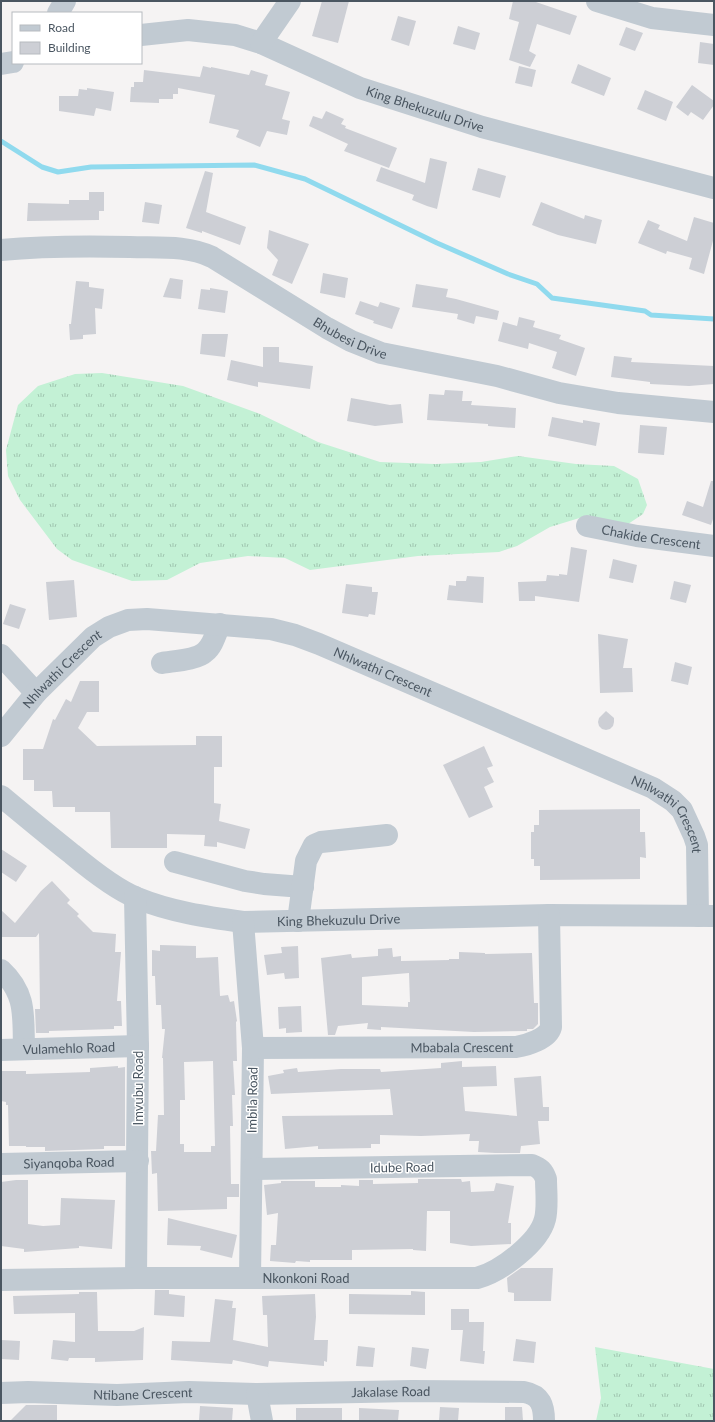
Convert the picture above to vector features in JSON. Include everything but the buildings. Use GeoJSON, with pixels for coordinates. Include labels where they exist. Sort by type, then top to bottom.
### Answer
{"type":"FeatureCollection","features":[{"type":"Feature","properties":{"kind":"street"},"geometry":{"type":"LineString","coordinates":[[58,12],[64,1]]}},
{"type":"Feature","properties":{"kind":"street"},"geometry":{"type":"LineString","coordinates":[[261,43],[290,1]]}},
{"type":"Feature","properties":{"kind":"street"},"geometry":{"type":"LineString","coordinates":[[597,1],[652,18],[714,26]]}},
{"type":"Feature","properties":{"kind":"street","name":"King Bhekuzulu Drive"},"geometry":{"type":"LineString","coordinates":[[142,35],[188,30],[235,35],[261,43],[360,88],[482,127],[714,188]]}},
{"type":"Feature","properties":{"kind":"street"},"geometry":{"type":"LineString","coordinates":[[1,64],[12,62]]}},
{"type":"Feature","properties":{"kind":"street","name":"Bhubesi Drive"},"geometry":{"type":"LineString","coordinates":[[3,248],[100,247],[174,248],[193,250],[212,257],[339,335],[380,353],[497,376],[559,394],[618,403],[714,412]]}},
{"type":"Feature","properties":{"kind":"street","name":"Chakide Crescent"},"geometry":{"type":"LineString","coordinates":[[588,526],[636,536],[714,546]]}},
{"type":"Feature","properties":{"kind":"street","name":"Nhlwathi Crescent"},"geometry":{"type":"LineString","coordinates":[[1,736],[36,693],[92,637],[109,626],[128,620],[147,619],[271,629],[295,635],[653,788],[673,801],[682,810],[705,844],[706,916]]}},
{"type":"Feature","properties":{"kind":"street"},"geometry":{"type":"LineString","coordinates":[[162,663],[198,656],[205,653],[220,624]]}},
{"type":"Feature","properties":{"kind":"street"},"geometry":{"type":"LineString","coordinates":[[1,655],[36,693]]}},
{"type":"Feature","properties":{"kind":"street","name":"King Bhekuzulu Drive"},"geometry":{"type":"LineString","coordinates":[[1,796],[90,868],[135,898],[165,908],[199,916],[243,922],[549,915],[706,916]]}},
{"type":"Feature","properties":{"kind":"street"},"geometry":{"type":"LineString","coordinates":[[298,921],[306,861],[314,845],[321,842],[387,835]]}},
{"type":"Feature","properties":{"kind":"street"},"geometry":{"type":"LineString","coordinates":[[175,862],[245,881],[303,887]]}},
{"type":"Feature","properties":{"kind":"street","name":"Imvubu Road"},"geometry":{"type":"LineString","coordinates":[[135,898],[138,1046],[136,1278]]}},
{"type":"Feature","properties":{"kind":"street","name":"Mbabala Crescent"},"geometry":{"type":"LineString","coordinates":[[253,1048],[516,1047],[543,1038],[550,1032],[551,1027],[549,915]]}},
{"type":"Feature","properties":{"kind":"street","name":"Imbila Road"},"geometry":{"type":"LineString","coordinates":[[243,922],[253,1048],[250,1278]]}},
{"type":"Feature","properties":{"kind":"street"},"geometry":{"type":"LineString","coordinates":[[1,970],[15,985],[20,995],[22,1005],[24,1049]]}},
{"type":"Feature","properties":{"kind":"street","name":"Vulamehlo Road"},"geometry":{"type":"LineString","coordinates":[[1,1050],[138,1046]]}},
{"type":"Feature","properties":{"kind":"street","name":"Siyanqoba Road"},"geometry":{"type":"LineString","coordinates":[[1,1164],[138,1161]]}},
{"type":"Feature","properties":{"kind":"street","name":"Idube Road"},"geometry":{"type":"LineString","coordinates":[[252,1169],[532,1165],[541,1169],[546,1179]]}},
{"type":"Feature","properties":{"kind":"street","name":"Nkonkoni Road"},"geometry":{"type":"LineString","coordinates":[[1,1280],[480,1277],[493,1271],[513,1258],[530,1243],[543,1225],[546,1216],[546,1179]]}},
{"type":"Feature","properties":{"kind":"street","name":"Jakalase Road"},"geometry":{"type":"LineString","coordinates":[[257,1394],[412,1391],[524,1392],[536,1397],[542,1404],[544,1408],[544,1421]]}},
{"type":"Feature","properties":{"kind":"street","name":"Ntibane Crescent"},"geometry":{"type":"LineString","coordinates":[[1,1393],[116,1395],[189,1392],[257,1394]]}},
{"type":"Feature","properties":{"kind":"street"},"geometry":{"type":"LineString","coordinates":[[257,1394],[262,1421]]}},
{"type":"Feature","properties":{"kind":"green space"},"geometry":{"type":"Polygon","coordinates":[[[102,373],[183,386],[260,414],[318,442],[380,462],[435,464],[481,462],[518,456],[576,464],[614,466],[638,479],[647,505],[643,514],[628,524],[586,516],[550,527],[517,546],[499,552],[418,556],[310,570],[285,558],[248,556],[200,563],[167,580],[132,581],[72,560],[57,549],[20,500],[8,476],[6,450],[18,405],[38,386],[75,374],[102,373]]]}},
{"type":"Feature","properties":{"kind":"green space"},"geometry":{"type":"Polygon","coordinates":[[[595,1347],[714,1369],[714,1421],[596,1421],[601,1398],[595,1347]]]}},
{"type":"Feature","properties":{"kind":"waterway"},"geometry":{"type":"LineString","coordinates":[[1,141],[42,167],[58,172],[91,167],[254,165],[305,179],[437,243],[508,274],[537,284],[552,298],[645,311],[651,315],[714,319]]}}]}
